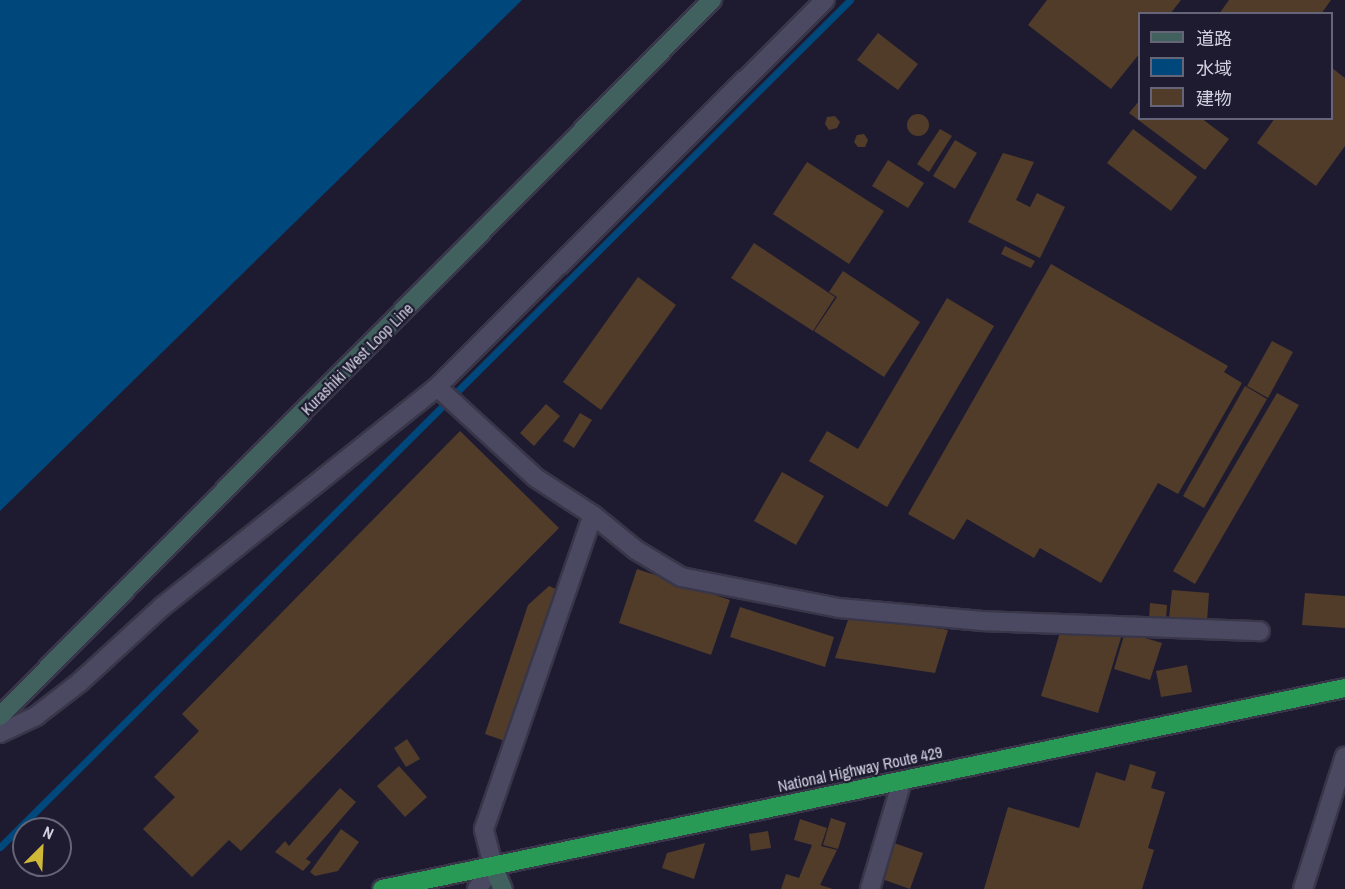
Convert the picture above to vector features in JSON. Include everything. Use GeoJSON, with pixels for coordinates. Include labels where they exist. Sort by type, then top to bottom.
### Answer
{"type":"FeatureCollection","features":[{"type":"Feature","properties":{"kind":"highway","name":"National Highway Route 429"},"geometry":{"type":"LineString","coordinates":[[382,889],[1345,688]]}},
{"type":"Feature","properties":{"kind":"main road","name":"Kurashiki West Loop Line"},"geometry":{"type":"LineString","coordinates":[[0,716],[712,0]]}},
{"type":"Feature","properties":{"kind":"main road"},"geometry":{"type":"LineString","coordinates":[[493,866],[503,889]]}},
{"type":"Feature","properties":{"kind":"street"},"geometry":{"type":"LineString","coordinates":[[0,733],[36,716],[80,682],[163,606],[445,395],[825,0]]}},
{"type":"Feature","properties":{"kind":"street"},"geometry":{"type":"LineString","coordinates":[[445,395],[536,478],[592,515],[636,550],[681,577],[839,608],[982,621],[1260,632]]}},
{"type":"Feature","properties":{"kind":"street"},"geometry":{"type":"LineString","coordinates":[[477,889],[493,866],[484,829],[592,515]]}},
{"type":"Feature","properties":{"kind":"street"},"geometry":{"type":"LineString","coordinates":[[1303,889],[1345,756]]}},
{"type":"Feature","properties":{"kind":"street"},"geometry":{"type":"LineString","coordinates":[[870,889],[902,781]]}},
{"type":"Feature","properties":{"kind":"water"},"geometry":{"type":"Polygon","coordinates":[[[0,0],[522,0],[0,511],[0,0]]]}},
{"type":"Feature","properties":{"kind":"building"},"geometry":{"type":"Polygon","coordinates":[[[1047,0],[1181,0],[1172,12],[1138,12],[1138,55],[1111,89],[1028,25],[1047,0]]]}},
{"type":"Feature","properties":{"kind":"building"},"geometry":{"type":"Polygon","coordinates":[[[1229,0],[1331,0],[1322,12],[1220,12],[1229,0]]]}},
{"type":"Feature","properties":{"kind":"building"},"geometry":{"type":"Polygon","coordinates":[[[878,33],[918,64],[898,90],[857,60],[878,33]]]}},
{"type":"Feature","properties":{"kind":"building"},"geometry":{"type":"Polygon","coordinates":[[[1333,69],[1345,78],[1345,146],[1316,186],[1257,143],[1274,120],[1333,120],[1333,69]]]}},
{"type":"Feature","properties":{"kind":"building"},"geometry":{"type":"Polygon","coordinates":[[[1138,102],[1138,120],[1129,113],[1138,102]]]}},
{"type":"Feature","properties":{"kind":"building"},"geometry":{"type":"Polygon","coordinates":[[[918,114],[926,117],[929,125],[926,133],[918,136],[910,133],[907,125],[910,117],[918,114]]]}},
{"type":"Feature","properties":{"kind":"building"},"geometry":{"type":"Polygon","coordinates":[[[835,116],[840,122],[837,128],[829,130],[825,124],[827,117],[835,116]]]}},
{"type":"Feature","properties":{"kind":"building"},"geometry":{"type":"Polygon","coordinates":[[[1138,120],[1204,120],[1229,139],[1205,170],[1138,120]]]}},
{"type":"Feature","properties":{"kind":"building"},"geometry":{"type":"Polygon","coordinates":[[[940,129],[952,136],[929,172],[917,164],[940,129]]]}},
{"type":"Feature","properties":{"kind":"building"},"geometry":{"type":"Polygon","coordinates":[[[1133,129],[1197,177],[1171,211],[1107,163],[1133,129]]]}},
{"type":"Feature","properties":{"kind":"building"},"geometry":{"type":"Polygon","coordinates":[[[864,134],[868,140],[865,147],[858,147],[854,142],[857,135],[864,134]]]}},
{"type":"Feature","properties":{"kind":"building"},"geometry":{"type":"Polygon","coordinates":[[[955,140],[977,153],[955,189],[933,176],[955,140]]]}},
{"type":"Feature","properties":{"kind":"building"},"geometry":{"type":"Polygon","coordinates":[[[1003,153],[1034,162],[1016,200],[1030,207],[1037,193],[1065,207],[1040,258],[968,222],[1003,153]]]}},
{"type":"Feature","properties":{"kind":"building"},"geometry":{"type":"Polygon","coordinates":[[[888,160],[924,183],[908,208],[872,186],[888,160]]]}},
{"type":"Feature","properties":{"kind":"building"},"geometry":{"type":"Polygon","coordinates":[[[807,162],[884,211],[849,264],[773,214],[807,162]]]}},
{"type":"Feature","properties":{"kind":"building"},"geometry":{"type":"Polygon","coordinates":[[[754,243],[835,297],[813,331],[731,278],[754,243]]]}},
{"type":"Feature","properties":{"kind":"building"},"geometry":{"type":"Polygon","coordinates":[[[1005,246],[1035,261],[1031,268],[1001,254],[1005,246]]]}},
{"type":"Feature","properties":{"kind":"building"},"geometry":{"type":"Polygon","coordinates":[[[1051,264],[1228,366],[1224,372],[1242,383],[1178,494],[1158,483],[1101,583],[1040,548],[1034,558],[967,519],[954,540],[908,514],[1051,264]]]}},
{"type":"Feature","properties":{"kind":"building"},"geometry":{"type":"Polygon","coordinates":[[[843,271],[920,322],[884,377],[814,331],[837,297],[829,292],[843,271]]]}},
{"type":"Feature","properties":{"kind":"building"},"geometry":{"type":"Polygon","coordinates":[[[638,277],[676,305],[601,410],[563,382],[638,277]]]}},
{"type":"Feature","properties":{"kind":"building"},"geometry":{"type":"Polygon","coordinates":[[[947,298],[994,326],[887,507],[809,461],[827,431],[858,449],[947,298]]]}},
{"type":"Feature","properties":{"kind":"building"},"geometry":{"type":"Polygon","coordinates":[[[1272,341],[1293,352],[1268,398],[1247,386],[1272,341]]]}},
{"type":"Feature","properties":{"kind":"building"},"geometry":{"type":"Polygon","coordinates":[[[1245,386],[1267,399],[1204,508],[1183,496],[1245,386]]]}},
{"type":"Feature","properties":{"kind":"building"},"geometry":{"type":"Polygon","coordinates":[[[1277,393],[1299,405],[1195,584],[1173,571],[1277,393]]]}},
{"type":"Feature","properties":{"kind":"building"},"geometry":{"type":"Polygon","coordinates":[[[546,404],[560,416],[534,446],[520,433],[546,404]]]}},
{"type":"Feature","properties":{"kind":"building"},"geometry":{"type":"Polygon","coordinates":[[[580,413],[592,420],[574,448],[563,441],[580,413]]]}},
{"type":"Feature","properties":{"kind":"building"},"geometry":{"type":"Polygon","coordinates":[[[460,431],[559,528],[241,851],[229,840],[192,877],[143,829],[175,797],[154,777],[199,731],[182,714],[460,431]]]}},
{"type":"Feature","properties":{"kind":"building"},"geometry":{"type":"Polygon","coordinates":[[[782,472],[824,496],[796,545],[754,521],[782,472]]]}},
{"type":"Feature","properties":{"kind":"building"},"geometry":{"type":"Polygon","coordinates":[[[637,569],[730,600],[711,655],[619,623],[637,569]]]}},
{"type":"Feature","properties":{"kind":"building"},"geometry":{"type":"Polygon","coordinates":[[[549,586],[556,589],[505,741],[485,734],[528,605],[549,586]]]}},
{"type":"Feature","properties":{"kind":"building"},"geometry":{"type":"Polygon","coordinates":[[[1172,590],[1209,593],[1207,621],[1169,618],[1172,590]]]}},
{"type":"Feature","properties":{"kind":"building"},"geometry":{"type":"Polygon","coordinates":[[[1305,593],[1345,596],[1345,628],[1302,625],[1305,593]]]}},
{"type":"Feature","properties":{"kind":"building"},"geometry":{"type":"Polygon","coordinates":[[[1150,603],[1167,605],[1166,620],[1149,619],[1150,603]]]}},
{"type":"Feature","properties":{"kind":"building"},"geometry":{"type":"Polygon","coordinates":[[[740,607],[834,637],[825,667],[730,637],[740,607]]]}},
{"type":"Feature","properties":{"kind":"building"},"geometry":{"type":"Polygon","coordinates":[[[850,614],[948,630],[935,673],[835,658],[850,614]]]}},
{"type":"Feature","properties":{"kind":"building"},"geometry":{"type":"Polygon","coordinates":[[[1061,629],[1123,631],[1098,713],[1041,696],[1061,629]]]}},
{"type":"Feature","properties":{"kind":"building"},"geometry":{"type":"Polygon","coordinates":[[[1125,632],[1162,643],[1150,680],[1114,669],[1125,632]]]}},
{"type":"Feature","properties":{"kind":"building"},"geometry":{"type":"Polygon","coordinates":[[[1187,665],[1192,692],[1161,697],[1156,671],[1187,665]]]}},
{"type":"Feature","properties":{"kind":"building"},"geometry":{"type":"Polygon","coordinates":[[[407,739],[420,759],[406,767],[394,748],[407,739]]]}},
{"type":"Feature","properties":{"kind":"building"},"geometry":{"type":"Polygon","coordinates":[[[1130,764],[1156,772],[1151,788],[1165,792],[1148,848],[1154,850],[1142,889],[984,889],[1008,807],[1079,828],[1096,772],[1125,781],[1130,764]]]}},
{"type":"Feature","properties":{"kind":"building"},"geometry":{"type":"Polygon","coordinates":[[[399,766],[427,797],[405,817],[377,786],[399,766]]]}},
{"type":"Feature","properties":{"kind":"building"},"geometry":{"type":"Polygon","coordinates":[[[340,788],[356,802],[306,859],[311,862],[303,871],[275,852],[285,841],[289,846],[340,788]]]}},
{"type":"Feature","properties":{"kind":"building"},"geometry":{"type":"Polygon","coordinates":[[[831,818],[846,823],[838,849],[823,845],[831,818]]]}},
{"type":"Feature","properties":{"kind":"building"},"geometry":{"type":"Polygon","coordinates":[[[800,819],[827,828],[821,846],[837,850],[820,885],[833,889],[781,889],[786,874],[799,878],[812,845],[794,840],[800,819]]]}},
{"type":"Feature","properties":{"kind":"building"},"geometry":{"type":"Polygon","coordinates":[[[341,829],[359,842],[338,871],[315,876],[310,872],[341,829]]]}},
{"type":"Feature","properties":{"kind":"building"},"geometry":{"type":"Polygon","coordinates":[[[768,831],[771,848],[751,851],[749,834],[768,831]]]}},
{"type":"Feature","properties":{"kind":"building"},"geometry":{"type":"Polygon","coordinates":[[[891,842],[923,853],[910,889],[879,878],[891,842]]]}},
{"type":"Feature","properties":{"kind":"building"},"geometry":{"type":"Polygon","coordinates":[[[705,843],[694,879],[662,868],[667,853],[705,843]]]}},
{"type":"Feature","properties":{"kind":"waterway"},"geometry":{"type":"LineString","coordinates":[[0,847],[850,0]]}}]}
